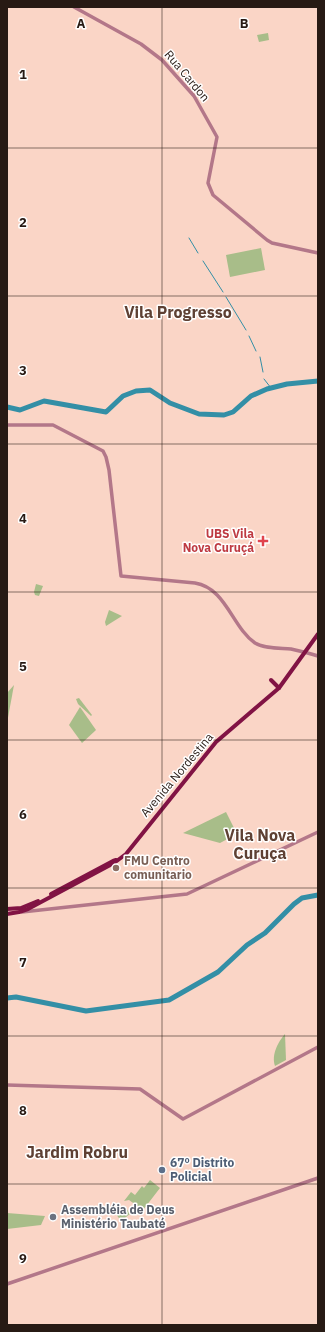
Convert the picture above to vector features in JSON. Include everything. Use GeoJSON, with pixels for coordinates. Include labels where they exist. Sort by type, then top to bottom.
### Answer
{"type":"FeatureCollection","features":[{"type":"Feature","properties":{"kind":"main road","name":"Avenida Nordestina"},"geometry":{"type":"LineString","coordinates":[[7,914],[19,912],[35,904],[109,866],[126,854],[216,742],[279,688],[318,634]]}},
{"type":"Feature","properties":{"kind":"main road"},"geometry":{"type":"LineString","coordinates":[[271,680],[279,688]]}},
{"type":"Feature","properties":{"kind":"main road","name":"Avenida Nordestina"},"geometry":{"type":"LineString","coordinates":[[7,910],[35,904]]}},
{"type":"Feature","properties":{"kind":"street","name":"Rua Cardon"},"geometry":{"type":"LineString","coordinates":[[74,7],[154,52],[194,96],[218,138],[208,183],[214,197],[272,243],[318,253]]}},
{"type":"Feature","properties":{"kind":"street"},"geometry":{"type":"LineString","coordinates":[[7,425],[53,425],[98,448],[105,454],[109,470],[122,576],[204,586],[218,596],[239,625],[256,643],[267,647],[305,652],[318,656]]}},
{"type":"Feature","properties":{"kind":"street"},"geometry":{"type":"LineString","coordinates":[[19,912],[187,894],[318,832]]}},
{"type":"Feature","properties":{"kind":"street"},"geometry":{"type":"LineString","coordinates":[[35,904],[40,910]]}},
{"type":"Feature","properties":{"kind":"street"},"geometry":{"type":"LineString","coordinates":[[7,1085],[142,1089],[183,1119],[318,1047]]}},
{"type":"Feature","properties":{"kind":"street"},"geometry":{"type":"LineString","coordinates":[[7,1284],[318,1178]]}},
{"type":"Feature","properties":{"kind":"green space"},"geometry":{"type":"Polygon","coordinates":[[[268,33],[269,40],[259,42],[257,35],[268,33]]]}},
{"type":"Feature","properties":{"kind":"green space"},"geometry":{"type":"Polygon","coordinates":[[[261,248],[265,270],[230,277],[226,255],[261,248]]]}},
{"type":"Feature","properties":{"kind":"green space"},"geometry":{"type":"Polygon","coordinates":[[[36,584],[43,586],[39,596],[35,595],[34,592],[36,584]]]}},
{"type":"Feature","properties":{"kind":"green space"},"geometry":{"type":"Polygon","coordinates":[[[109,610],[122,616],[106,626],[105,622],[109,610]]]}},
{"type":"Feature","properties":{"kind":"green space"},"geometry":{"type":"Polygon","coordinates":[[[14,685],[7,723],[7,693],[14,685]]]}},
{"type":"Feature","properties":{"kind":"green space"},"geometry":{"type":"Polygon","coordinates":[[[79,698],[92,715],[91,716],[78,704],[76,699],[79,698]]]}},
{"type":"Feature","properties":{"kind":"green space"},"geometry":{"type":"Polygon","coordinates":[[[80,707],[96,730],[82,743],[69,725],[80,707]]]}},
{"type":"Feature","properties":{"kind":"green space"},"geometry":{"type":"Polygon","coordinates":[[[226,812],[237,834],[220,843],[183,833],[226,812]]]}},
{"type":"Feature","properties":{"kind":"green space"},"geometry":{"type":"Polygon","coordinates":[[[285,1034],[286,1060],[275,1066],[274,1057],[276,1049],[285,1034]]]}},
{"type":"Feature","properties":{"kind":"green space"},"geometry":{"type":"Polygon","coordinates":[[[150,1180],[160,1188],[143,1210],[129,1200],[124,1201],[131,1192],[135,1195],[142,1186],[144,1188],[150,1180]]]}},
{"type":"Feature","properties":{"kind":"green space"},"geometry":{"type":"Polygon","coordinates":[[[125,1206],[130,1214],[121,1221],[116,1214],[125,1206]]]}},
{"type":"Feature","properties":{"kind":"green space"},"geometry":{"type":"Polygon","coordinates":[[[7,1213],[45,1216],[41,1225],[7,1229],[7,1213]]]}},
{"type":"Feature","properties":{"kind":"waterway"},"geometry":{"type":"LineString","coordinates":[[189,238],[198,253]]}},
{"type":"Feature","properties":{"kind":"waterway"},"geometry":{"type":"LineString","coordinates":[[203,261],[223,292]]}},
{"type":"Feature","properties":{"kind":"waterway"},"geometry":{"type":"LineString","coordinates":[[226,297],[246,330]]}},
{"type":"Feature","properties":{"kind":"waterway"},"geometry":{"type":"LineString","coordinates":[[249,336],[256,351]]}},
{"type":"Feature","properties":{"kind":"waterway"},"geometry":{"type":"LineString","coordinates":[[260,357],[263,372]]}},
{"type":"Feature","properties":{"kind":"waterway"},"geometry":{"type":"LineString","coordinates":[[264,379],[271,388]]}},
{"type":"Feature","properties":{"kind":"waterway"},"geometry":{"type":"LineString","coordinates":[[7,407],[20,410],[44,401],[106,412],[123,396],[136,391],[150,390],[170,403],[199,414],[224,415],[233,412],[251,396],[267,389],[287,384],[318,381]]}},
{"type":"Feature","properties":{"kind":"waterway"},"geometry":{"type":"LineString","coordinates":[[7,998],[16,997],[86,1011],[169,1000],[218,972],[247,945],[265,933],[302,898],[318,895]]}},
{"type":"Feature","properties":{"kind":"place","name":"UBS Vila Nova Curuçá"},"geometry":{"type":"Point","coordinates":[263,541]}},
{"type":"Feature","properties":{"kind":"place","name":"FMU Centro comunitario"},"geometry":{"type":"Point","coordinates":[116,868]}},
{"type":"Feature","properties":{"kind":"place","name":"67º Distrito Policial"},"geometry":{"type":"Point","coordinates":[162,1170]}},
{"type":"Feature","properties":{"kind":"place","name":"Assembléia de Deus Ministério Taubaté"},"geometry":{"type":"Point","coordinates":[53,1217]}},
{"type":"Feature","properties":{"kind":"district","name":"Vila Progresso"},"geometry":{"type":"Point","coordinates":[178,312]}},
{"type":"Feature","properties":{"kind":"district","name":"Vila Nova Curuça"},"geometry":{"type":"Point","coordinates":[260,844]}},
{"type":"Feature","properties":{"kind":"district","name":"Jardim Robru"},"geometry":{"type":"Point","coordinates":[77,1152]}}]}
